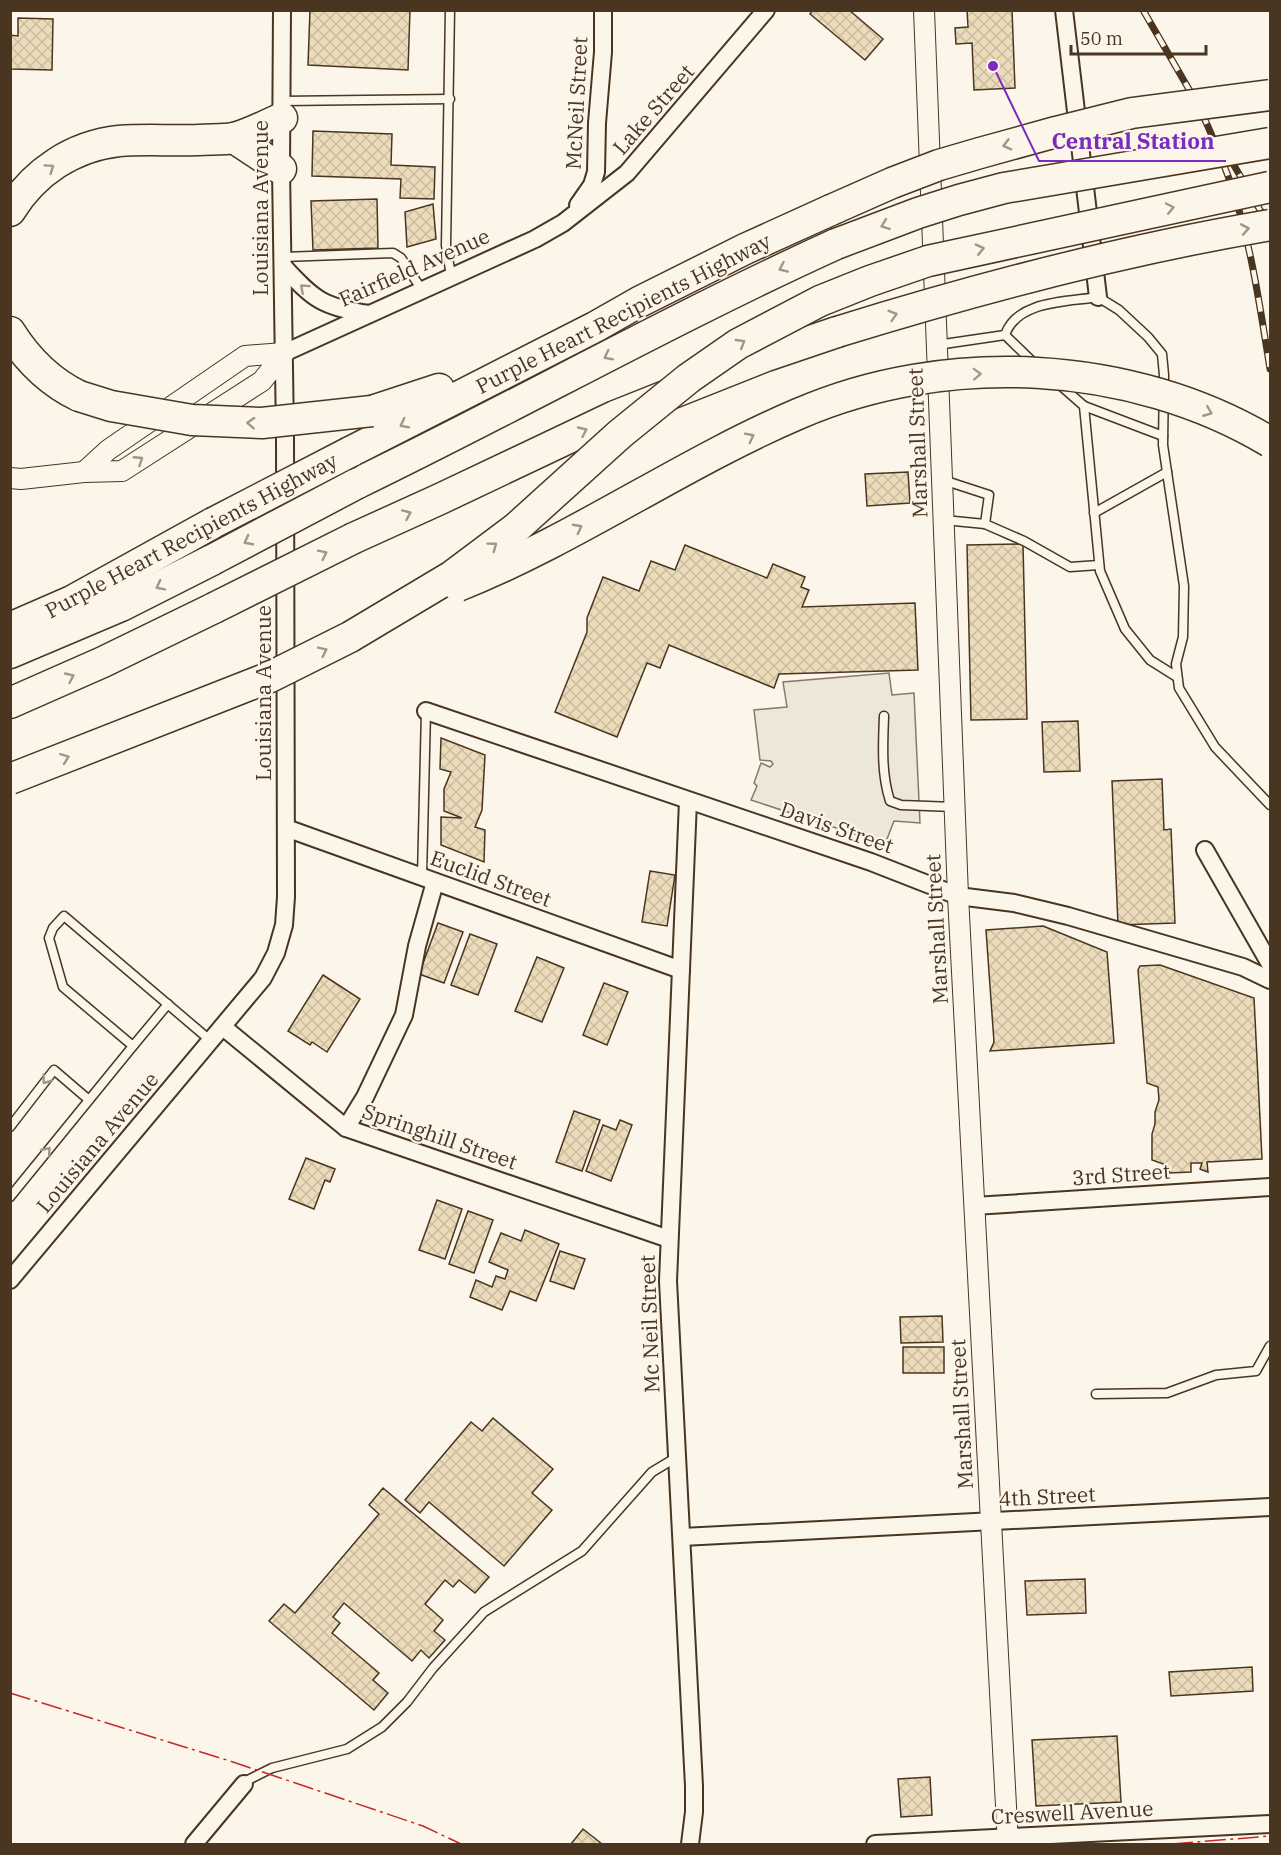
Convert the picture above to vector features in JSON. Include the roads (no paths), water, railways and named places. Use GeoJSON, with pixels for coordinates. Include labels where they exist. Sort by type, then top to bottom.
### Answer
{"type":"FeatureCollection","features":[{"type":"Feature","properties":{"kind":"highway"},"geometry":{"type":"LineString","coordinates":[[1132,113],[1185,94],[1270,74]]}},
{"type":"Feature","properties":{"kind":"highway","name":"Purple Heart Recipients Highway"},"geometry":{"type":"LineString","coordinates":[[12,640],[72,601],[213,523],[595,327],[639,302],[745,249],[892,183],[939,165],[980,153],[1132,113],[1270,95]]}},
{"type":"Feature","properties":{"kind":"highway"},"geometry":{"type":"LineString","coordinates":[[10,211],[40,175],[54,164],[85,149],[120,141],[234,138],[282,110]]}},
{"type":"Feature","properties":{"kind":"highway"},"geometry":{"type":"LineString","coordinates":[[234,138],[281,169]]}},
{"type":"Feature","properties":{"kind":"highway"},"geometry":{"type":"LineString","coordinates":[[12,640],[121,606],[751,283],[878,227],[938,206],[1004,188],[1270,143]]}},
{"type":"Feature","properties":{"kind":"highway"},"geometry":{"type":"LineString","coordinates":[[10,779],[270,677],[350,637],[410,602],[452,576],[516,528],[620,434],[689,378],[738,344],[820,300],[928,261],[1270,187]]}},
{"type":"Feature","properties":{"kind":"highway"},"geometry":{"type":"LineString","coordinates":[[13,702],[214,608],[354,538],[615,416],[766,356],[927,304],[1021,279],[1116,256],[1270,225]]}},
{"type":"Feature","properties":{"kind":"highway"},"geometry":{"type":"LineString","coordinates":[[10,350],[70,392],[111,406],[192,420],[262,423],[372,411],[438,390],[595,327]]}},
{"type":"Feature","properties":{"kind":"highway"},"geometry":{"type":"LineString","coordinates":[[10,332],[29,359],[70,392]]}},
{"type":"Feature","properties":{"kind":"highway"},"geometry":{"type":"LineString","coordinates":[[410,602],[466,583],[525,556],[724,450],[798,414],[839,398],[895,383],[934,377],[1018,372],[1086,377],[1152,392],[1231,422],[1270,442]]}},
{"type":"Feature","properties":{"kind":"street","name":"Louisiana Avenue"},"geometry":{"type":"LineString","coordinates":[[10,1280],[263,978],[276,953],[284,925],[286,828],[282,10]]}},
{"type":"Feature","properties":{"kind":"street","name":"McNeil Street"},"geometry":{"type":"LineString","coordinates":[[563,223],[583,200],[592,185],[596,172],[603,10]]}},
{"type":"Feature","properties":{"kind":"street","name":"Lake Street"},"geometry":{"type":"LineString","coordinates":[[563,223],[627,173],[766,10]]}},
{"type":"Feature","properties":{"kind":"street","name":"Marshall Street"},"geometry":{"type":"LineString","coordinates":[[924,10],[958,896],[1008,1841]]}},
{"type":"Feature","properties":{"kind":"street"},"geometry":{"type":"LineString","coordinates":[[1064,10],[1098,297]]}},
{"type":"Feature","properties":{"kind":"street","name":"Fairfield Avenue"},"geometry":{"type":"LineString","coordinates":[[84,472],[108,450],[245,356],[284,353],[535,239],[563,223]]}},
{"type":"Feature","properties":{"kind":"street"},"geometry":{"type":"LineString","coordinates":[[283,261],[320,301],[347,311],[370,314]]}},
{"type":"Feature","properties":{"kind":"street","name":"Fairfield Avenue"},"geometry":{"type":"LineString","coordinates":[[10,478],[122,471],[262,381],[284,353]]}},
{"type":"Feature","properties":{"kind":"street","name":"Davis Street"},"geometry":{"type":"LineString","coordinates":[[426,711],[871,862],[958,896],[1014,903],[1068,916],[1243,967],[1270,980]]}},
{"type":"Feature","properties":{"kind":"street","name":"Mc Neil Street"},"geometry":{"type":"LineString","coordinates":[[688,801],[669,1239],[669,1314],[694,1786],[690,1845]]}},
{"type":"Feature","properties":{"kind":"street","name":"Euclid Street"},"geometry":{"type":"LineString","coordinates":[[286,828],[681,970]]}},
{"type":"Feature","properties":{"kind":"street"},"geometry":{"type":"LineString","coordinates":[[1205,850],[1270,964]]}},
{"type":"Feature","properties":{"kind":"street"},"geometry":{"type":"LineString","coordinates":[[346,1128],[365,1097],[404,1015],[429,879]]}},
{"type":"Feature","properties":{"kind":"street","name":"Springhill Street"},"geometry":{"type":"LineString","coordinates":[[223,1027],[346,1128],[669,1239]]}},
{"type":"Feature","properties":{"kind":"street","name":"3rd Street"},"geometry":{"type":"LineString","coordinates":[[974,1206],[1270,1187]]}},
{"type":"Feature","properties":{"kind":"street","name":"4th Street"},"geometry":{"type":"LineString","coordinates":[[682,1537],[1270,1507]]}},
{"type":"Feature","properties":{"kind":"street"},"geometry":{"type":"LineString","coordinates":[[194,1845],[244,1784]]}},
{"type":"Feature","properties":{"kind":"street","name":"Creswell Avenue"},"geometry":{"type":"LineString","coordinates":[[875,1845],[1008,1841],[1270,1824]]}},
{"type":"Feature","properties":{"kind":"lane"},"geometry":{"type":"LineString","coordinates":[[450,10],[446,245],[452,276]]}},
{"type":"Feature","properties":{"kind":"lane"},"geometry":{"type":"LineString","coordinates":[[282,110],[450,99]]}},
{"type":"Feature","properties":{"kind":"lane"},"geometry":{"type":"LineString","coordinates":[[283,261],[393,253],[402,258],[422,290]]}},
{"type":"Feature","properties":{"kind":"lane"},"geometry":{"type":"LineString","coordinates":[[1005,335],[1008,327],[1018,317],[1035,307],[1098,297],[1119,310],[1148,337],[1162,354],[1164,375],[1162,445],[1184,586],[1183,638],[1176,664],[1179,688],[1215,747],[1270,805]]}},
{"type":"Feature","properties":{"kind":"lane"},"geometry":{"type":"LineString","coordinates":[[937,345],[1005,335]]}},
{"type":"Feature","properties":{"kind":"lane"},"geometry":{"type":"LineString","coordinates":[[1005,335],[1084,406],[1163,436]]}},
{"type":"Feature","properties":{"kind":"lane"},"geometry":{"type":"LineString","coordinates":[[1084,406],[1100,571],[1125,629],[1150,660],[1177,677]]}},
{"type":"Feature","properties":{"kind":"lane"},"geometry":{"type":"LineString","coordinates":[[1094,513],[1167,472]]}},
{"type":"Feature","properties":{"kind":"lane"},"geometry":{"type":"LineString","coordinates":[[942,480],[989,495],[985,524]]}},
{"type":"Feature","properties":{"kind":"lane"},"geometry":{"type":"LineString","coordinates":[[944,520],[985,524],[1070,567],[1099,565]]}},
{"type":"Feature","properties":{"kind":"lane"},"geometry":{"type":"LineString","coordinates":[[426,711],[429,879]]}},
{"type":"Feature","properties":{"kind":"lane"},"geometry":{"type":"LineString","coordinates":[[884,716],[883,756],[890,801],[901,805],[955,807]]}},
{"type":"Feature","properties":{"kind":"lane"},"geometry":{"type":"LineString","coordinates":[[133,1046],[63,987],[49,938],[53,928],[64,916],[211,1041]]}},
{"type":"Feature","properties":{"kind":"lane"},"geometry":{"type":"LineString","coordinates":[[10,1197],[168,1004]]}},
{"type":"Feature","properties":{"kind":"lane"},"geometry":{"type":"LineString","coordinates":[[10,1127],[54,1070],[89,1100]]}},
{"type":"Feature","properties":{"kind":"lane"},"geometry":{"type":"LineString","coordinates":[[1096,1394],[1167,1393],[1216,1375],[1256,1371],[1270,1346]]}},
{"type":"Feature","properties":{"kind":"lane"},"geometry":{"type":"LineString","coordinates":[[244,1784],[272,1768],[347,1749],[382,1727],[407,1702],[484,1612],[582,1551],[652,1472],[676,1457]]}},
{"type":"Feature","properties":{"kind":"railway"},"geometry":{"type":"LineString","coordinates":[[1143,10],[1205,117]]}},
{"type":"Feature","properties":{"kind":"railway"},"geometry":{"type":"LineString","coordinates":[[1201,111],[1217,147],[1238,206],[1254,275],[1270,369]]}},
{"type":"Feature","properties":{"kind":"railway"},"geometry":{"type":"LineString","coordinates":[[1225,150],[1270,227]]}},
{"type":"Feature","properties":{"kind":"place","name":"Central Station"},"geometry":{"type":"Point","coordinates":[993,66]}}]}
